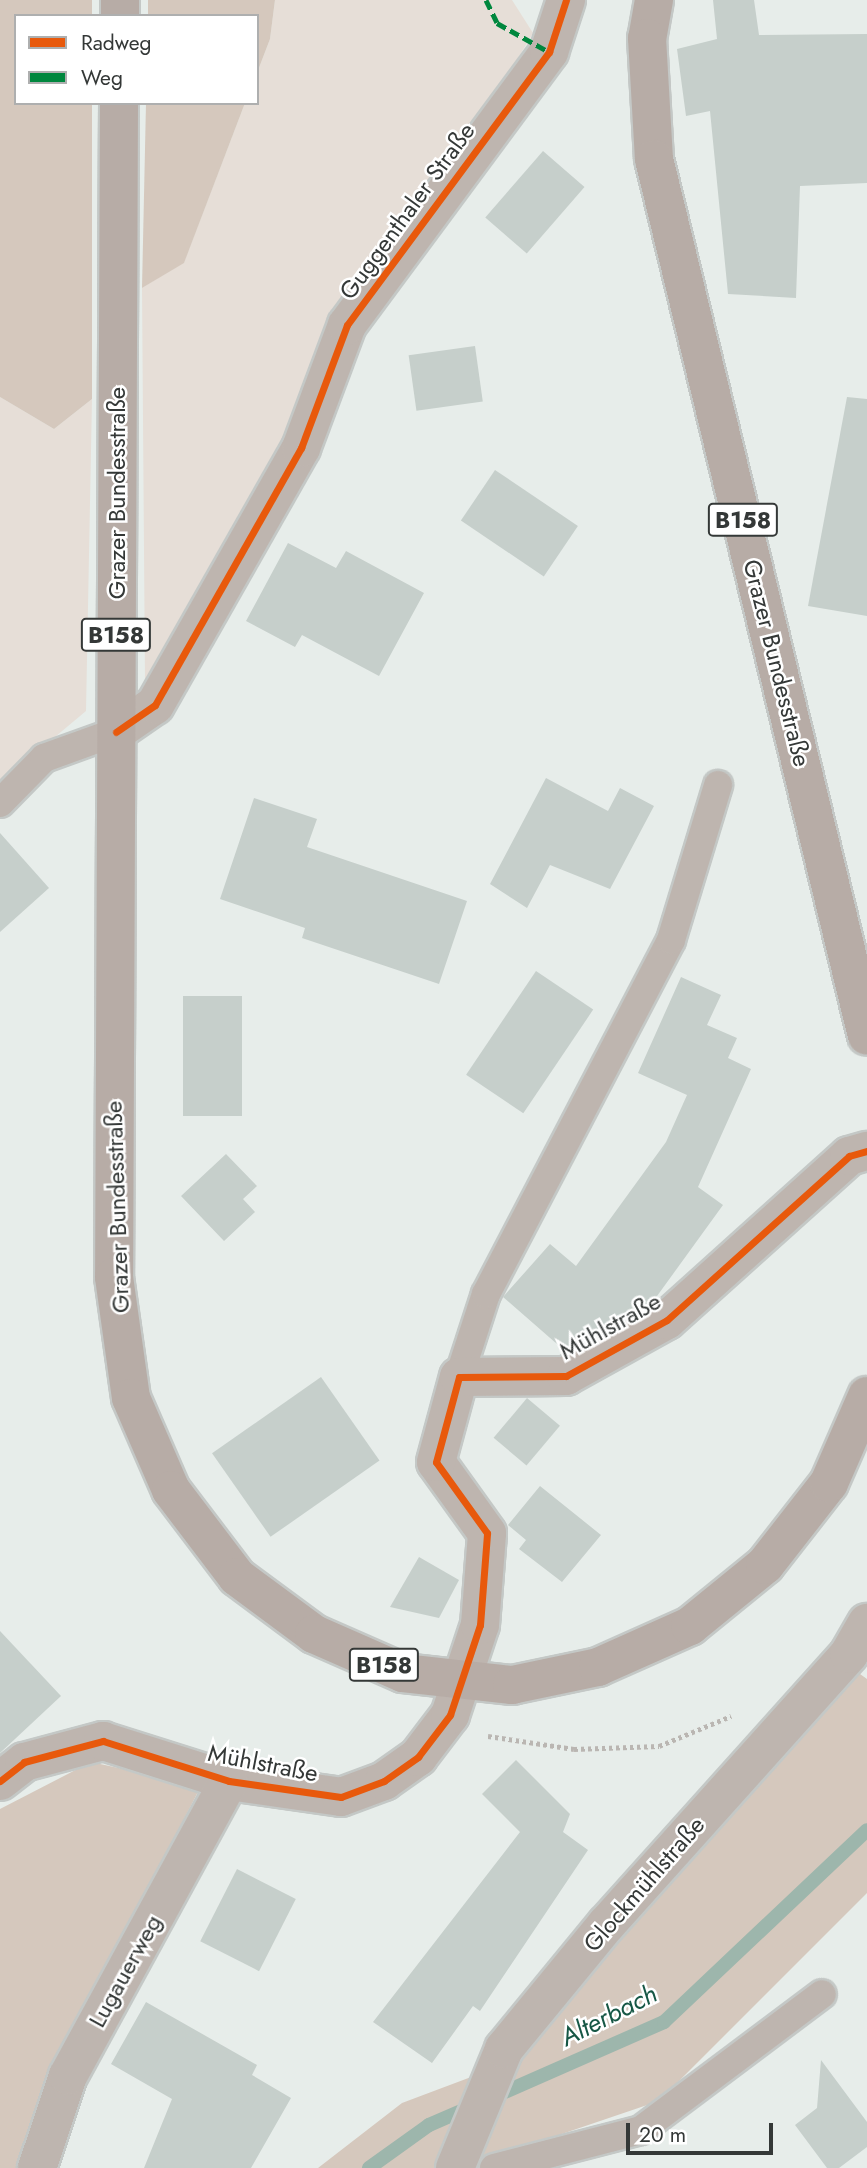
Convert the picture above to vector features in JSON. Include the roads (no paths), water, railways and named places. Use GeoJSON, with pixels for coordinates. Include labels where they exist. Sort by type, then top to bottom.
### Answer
{"type":"FeatureCollection","features":[{"type":"Feature","properties":{"kind":"main road","name":"Grazer Bundesstraße"},"geometry":{"type":"LineString","coordinates":[[654,0],[648,38],[654,159],[867,1036]]}},
{"type":"Feature","properties":{"kind":"main road","name":"Grazer Bundesstraße"},"geometry":{"type":"LineString","coordinates":[[119,105],[114,1278],[131,1398],[171,1490],[237,1577],[314,1634],[456,1698],[598,1667],[690,1626],[765,1565],[830,1483],[867,1396]]}},
{"type":"Feature","properties":{"kind":"street","name":"Guggenthaler Straße"},"geometry":{"type":"LineString","coordinates":[[116,732],[155,705],[301,447],[347,325],[549,52],[566,0]]}},
{"type":"Feature","properties":{"kind":"street","name":"Mühlstraße"},"geometry":{"type":"LineString","coordinates":[[0,1781],[24,1762],[103,1741],[229,1781],[341,1797],[384,1781],[418,1757],[456,1698],[480,1625],[487,1533],[436,1462],[458,1377],[566,1376],[667,1320],[849,1156],[867,1151]]}},
{"type":"Feature","properties":{"kind":"street","name":"Glockmühlstraße"},"geometry":{"type":"LineString","coordinates":[[475,2166],[504,2049],[606,1925],[849,1654],[867,1623]]}},
{"type":"Feature","properties":{"kind":"street","name":"Lugauerweg"},"geometry":{"type":"LineString","coordinates":[[37,2168],[68,2076],[229,1781]]}},
{"type":"Feature","properties":{"kind":"lane","name":"Guggenthaler Straße"},"geometry":{"type":"LineString","coordinates":[[0,803],[44,758],[116,732]]}},
{"type":"Feature","properties":{"kind":"lane"},"geometry":{"type":"LineString","coordinates":[[458,1377],[486,1294],[671,940],[718,785]]}},
{"type":"Feature","properties":{"kind":"lane"},"geometry":{"type":"LineString","coordinates":[[475,2166],[641,2130],[822,1994]]}},
{"type":"Feature","properties":{"kind":"waterway","name":"Alterbach"},"geometry":{"type":"LineString","coordinates":[[491,2098],[664,2022],[867,1830]]}},
{"type":"Feature","properties":{"kind":"waterway","name":"Alterbach"},"geometry":{"type":"LineString","coordinates":[[369,2168],[429,2125],[473,2106]]}}]}
